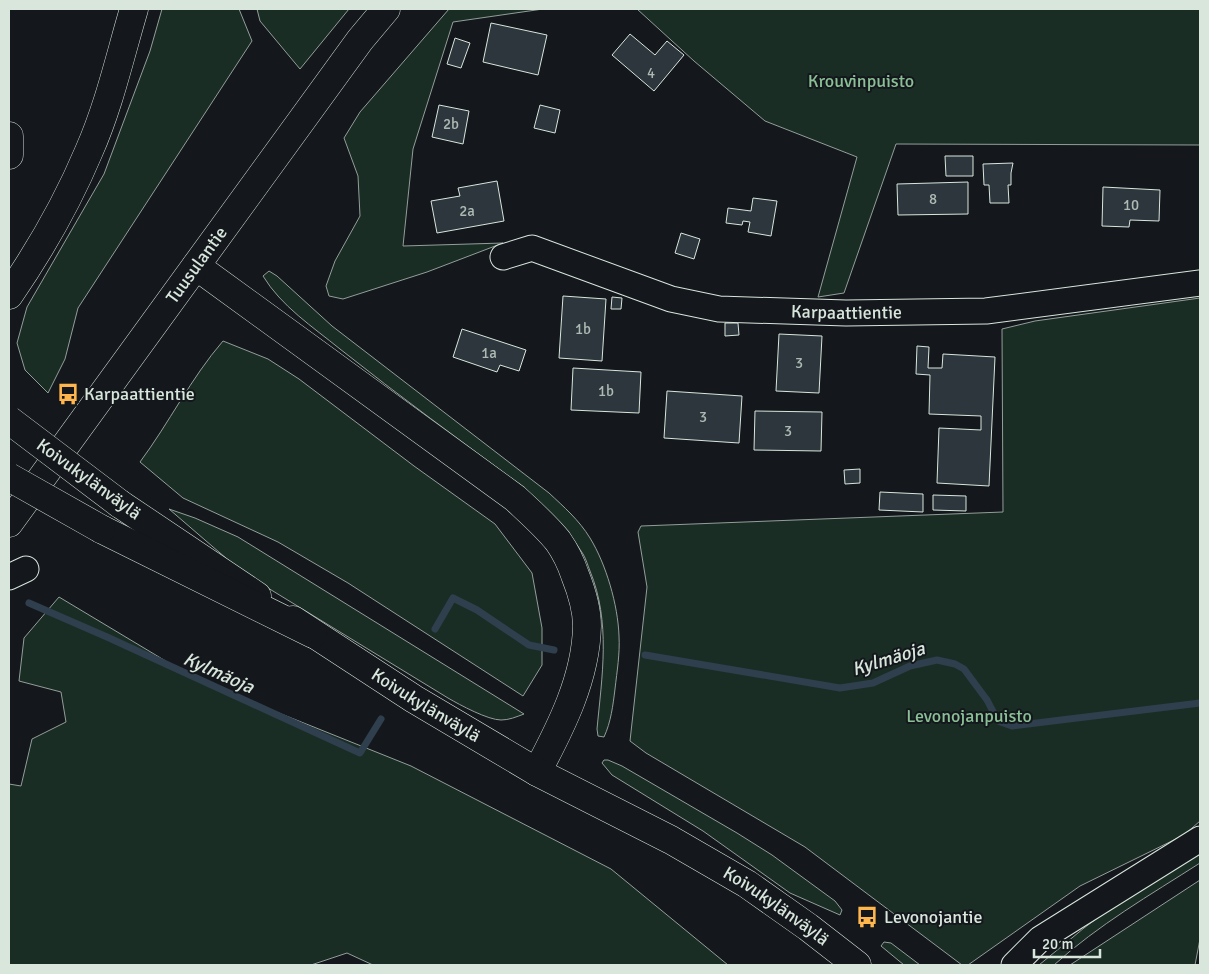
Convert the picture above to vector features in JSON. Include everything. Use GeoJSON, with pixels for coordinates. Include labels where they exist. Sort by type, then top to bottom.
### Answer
{"type":"FeatureCollection","features":[{"type":"Feature","properties":{"kind":"main road"},"geometry":{"type":"LineString","coordinates":[[9,295],[52,226],[89,151],[110,93],[134,9]]}},
{"type":"Feature","properties":{"kind":"main road","name":"Tuusulantie"},"geometry":{"type":"LineString","coordinates":[[9,523],[360,40],[386,9]]}},
{"type":"Feature","properties":{"kind":"main road"},"geometry":{"type":"LineString","coordinates":[[9,136],[9,154]]}},
{"type":"Feature","properties":{"kind":"main road"},"geometry":{"type":"LineString","coordinates":[[196,266],[514,498],[538,519],[559,542],[571,563],[581,590],[587,624],[584,653],[560,728],[537,772]]}},
{"type":"Feature","properties":{"kind":"main road","name":"Koivukylänväylä"},"geometry":{"type":"LineString","coordinates":[[9,420],[120,504],[313,634],[414,699],[537,772],[670,840],[747,884],[808,927],[857,965]]}},
{"type":"Feature","properties":{"kind":"main road"},"geometry":{"type":"LineString","coordinates":[[9,478],[101,529],[313,634]]}},
{"type":"Feature","properties":{"kind":"street","name":"Karpaattientie"},"geometry":{"type":"LineString","coordinates":[[503,257],[532,248],[671,299],[719,309],[846,313],[986,312],[1200,283]]}},
{"type":"Feature","properties":{"kind":"street"},"geometry":{"type":"LineString","coordinates":[[1014,965],[1040,939],[1200,839]]}},
{"type":"Feature","properties":{"kind":"green space"},"geometry":{"type":"Polygon","coordinates":[[[162,9],[239,9],[252,41],[78,308],[65,359],[48,393],[25,370],[17,343],[27,307],[104,174],[150,51],[162,9]]]}},
{"type":"Feature","properties":{"kind":"green space"},"geometry":{"type":"Polygon","coordinates":[[[257,9],[349,9],[300,69],[260,21],[257,9]]]}},
{"type":"Feature","properties":{"kind":"green space"},"geometry":{"type":"Polygon","coordinates":[[[449,9],[543,9],[453,22],[413,149],[403,246],[503,243],[427,272],[343,299],[329,296],[326,286],[335,261],[360,216],[358,176],[344,138],[360,112],[449,9]]]}},
{"type":"Feature","properties":{"kind":"green space","name":"Krouvinpuisto"},"geometry":{"type":"Polygon","coordinates":[[[637,9],[1200,9],[1200,145],[896,144],[844,293],[818,297],[857,157],[765,121],[694,61],[637,9]]]}},
{"type":"Feature","properties":{"kind":"green space"},"geometry":{"type":"Polygon","coordinates":[[[269,271],[332,326],[549,493],[586,531],[596,548],[606,572],[614,598],[618,624],[619,649],[615,689],[610,719],[604,737],[598,736],[597,729],[603,669],[601,610],[597,590],[584,556],[577,544],[539,501],[522,486],[385,384],[298,316],[270,287],[263,276],[269,271]]]}},
{"type":"Feature","properties":{"kind":"green space","name":"Levonojanpuisto"},"geometry":{"type":"Polygon","coordinates":[[[1200,298],[1200,821],[1184,835],[1080,886],[968,965],[962,965],[805,847],[646,753],[630,741],[647,587],[638,532],[641,526],[1003,512],[1002,329],[1035,321],[1200,298]]]}},
{"type":"Feature","properties":{"kind":"green space"},"geometry":{"type":"Polygon","coordinates":[[[223,341],[268,359],[299,379],[414,466],[495,524],[532,573],[542,628],[542,665],[523,696],[348,583],[278,542],[183,498],[140,462],[190,385],[223,341]]]}},
{"type":"Feature","properties":{"kind":"green space"},"geometry":{"type":"Polygon","coordinates":[[[169,509],[238,537],[524,714],[501,720],[489,718],[448,698],[268,588],[234,565],[169,509]]]}},
{"type":"Feature","properties":{"kind":"green space"},"geometry":{"type":"Polygon","coordinates":[[[59,597],[199,681],[411,766],[611,869],[728,965],[373,965],[347,953],[311,965],[9,965],[9,784],[21,786],[32,739],[66,722],[61,692],[19,681],[24,638],[59,597]]]}},
{"type":"Feature","properties":{"kind":"green space"},"geometry":{"type":"Polygon","coordinates":[[[604,760],[622,766],[772,855],[835,901],[842,910],[840,915],[790,893],[703,831],[612,775],[602,763],[604,760]]]}},
{"type":"Feature","properties":{"kind":"green space"},"geometry":{"type":"Polygon","coordinates":[[[1200,852],[1200,863],[1106,924],[1054,965],[1039,965],[1112,907],[1200,852]]]}},
{"type":"Feature","properties":{"kind":"green space"},"geometry":{"type":"Polygon","coordinates":[[[1200,880],[1200,939],[1195,965],[1070,965],[1200,880]]]}},
{"type":"Feature","properties":{"kind":"green space"},"geometry":{"type":"Polygon","coordinates":[[[884,942],[891,943],[920,965],[904,965],[881,946],[884,942]]]}},
{"type":"Feature","properties":{"kind":"building"},"geometry":{"type":"Polygon","coordinates":[[[491,23],[547,35],[538,75],[483,62],[491,23]]]}},
{"type":"Feature","properties":{"kind":"building"},"geometry":{"type":"Polygon","coordinates":[[[630,34],[655,55],[667,41],[684,55],[654,91],[612,55],[630,34]]]}},
{"type":"Feature","properties":{"kind":"building"},"geometry":{"type":"Polygon","coordinates":[[[455,38],[470,43],[461,68],[447,64],[455,38]]]}},
{"type":"Feature","properties":{"kind":"building"},"geometry":{"type":"Polygon","coordinates":[[[439,105],[469,111],[463,144],[432,137],[439,105]]]}},
{"type":"Feature","properties":{"kind":"building"},"geometry":{"type":"Polygon","coordinates":[[[540,105],[560,110],[555,133],[534,128],[540,105]]]}},
{"type":"Feature","properties":{"kind":"building"},"geometry":{"type":"Polygon","coordinates":[[[945,156],[973,156],[973,176],[946,176],[945,156]]]}},
{"type":"Feature","properties":{"kind":"building"},"geometry":{"type":"Polygon","coordinates":[[[1013,163],[1011,185],[1008,185],[1009,203],[990,203],[989,185],[984,185],[983,164],[1013,163]]]}},
{"type":"Feature","properties":{"kind":"building"},"geometry":{"type":"Polygon","coordinates":[[[497,181],[504,221],[437,233],[431,201],[460,196],[458,188],[497,181]]]}},
{"type":"Feature","properties":{"kind":"building"},"geometry":{"type":"Polygon","coordinates":[[[968,182],[968,214],[898,215],[897,184],[968,182]]]}},
{"type":"Feature","properties":{"kind":"building"},"geometry":{"type":"Polygon","coordinates":[[[1103,187],[1160,190],[1159,221],[1130,220],[1129,227],[1102,226],[1103,187]]]}},
{"type":"Feature","properties":{"kind":"building"},"geometry":{"type":"Polygon","coordinates":[[[753,198],[777,201],[771,236],[748,232],[750,222],[743,221],[742,225],[726,223],[728,208],[751,211],[753,198]]]}},
{"type":"Feature","properties":{"kind":"building"},"geometry":{"type":"Polygon","coordinates":[[[681,233],[700,239],[694,259],[675,253],[681,233]]]}},
{"type":"Feature","properties":{"kind":"building"},"geometry":{"type":"Polygon","coordinates":[[[563,296],[606,299],[602,361],[559,358],[563,296]]]}},
{"type":"Feature","properties":{"kind":"building"},"geometry":{"type":"Polygon","coordinates":[[[612,297],[622,298],[621,309],[611,309],[612,297]]]}},
{"type":"Feature","properties":{"kind":"building"},"geometry":{"type":"Polygon","coordinates":[[[725,323],[738,323],[739,335],[725,336],[725,323]]]}},
{"type":"Feature","properties":{"kind":"building"},"geometry":{"type":"Polygon","coordinates":[[[462,329],[526,350],[519,371],[500,365],[497,372],[453,357],[462,329]]]}},
{"type":"Feature","properties":{"kind":"building"},"geometry":{"type":"Polygon","coordinates":[[[779,334],[822,336],[819,393],[776,391],[779,334]]]}},
{"type":"Feature","properties":{"kind":"building"},"geometry":{"type":"Polygon","coordinates":[[[917,346],[929,347],[928,368],[942,368],[943,354],[995,357],[989,486],[937,483],[939,428],[981,430],[981,416],[929,414],[930,375],[916,374],[917,346]]]}},
{"type":"Feature","properties":{"kind":"building"},"geometry":{"type":"Polygon","coordinates":[[[573,368],[641,372],[639,413],[571,410],[573,368]]]}},
{"type":"Feature","properties":{"kind":"building"},"geometry":{"type":"Polygon","coordinates":[[[667,391],[742,396],[739,443],[664,438],[667,391]]]}},
{"type":"Feature","properties":{"kind":"building"},"geometry":{"type":"Polygon","coordinates":[[[755,411],[822,412],[821,451],[754,450],[755,411]]]}},
{"type":"Feature","properties":{"kind":"building"},"geometry":{"type":"Polygon","coordinates":[[[860,469],[860,483],[845,484],[844,470],[860,469]]]}},
{"type":"Feature","properties":{"kind":"building"},"geometry":{"type":"Polygon","coordinates":[[[880,492],[923,494],[923,512],[879,510],[880,492]]]}},
{"type":"Feature","properties":{"kind":"building"},"geometry":{"type":"Polygon","coordinates":[[[933,495],[966,496],[966,511],[933,510],[933,495]]]}},
{"type":"Feature","properties":{"kind":"waterway","name":"Kylmäoja"},"geometry":{"type":"LineString","coordinates":[[435,629],[453,598],[477,610],[529,645],[554,650]]}},
{"type":"Feature","properties":{"kind":"waterway","name":"Kylmäoja"},"geometry":{"type":"LineString","coordinates":[[29,603],[360,753],[381,719]]}},
{"type":"Feature","properties":{"kind":"waterway","name":"Kylmäoja"},"geometry":{"type":"LineString","coordinates":[[645,655],[840,688],[873,683],[910,666],[937,660],[955,664],[964,669],[987,700],[998,721],[1012,726],[1200,703]]}},
{"type":"Feature","properties":{"kind":"place","name":"Karpaattientie"},"geometry":{"type":"Point","coordinates":[68,394]}},
{"type":"Feature","properties":{"kind":"place","name":"Levonojantie"},"geometry":{"type":"Point","coordinates":[867,917]}}]}
